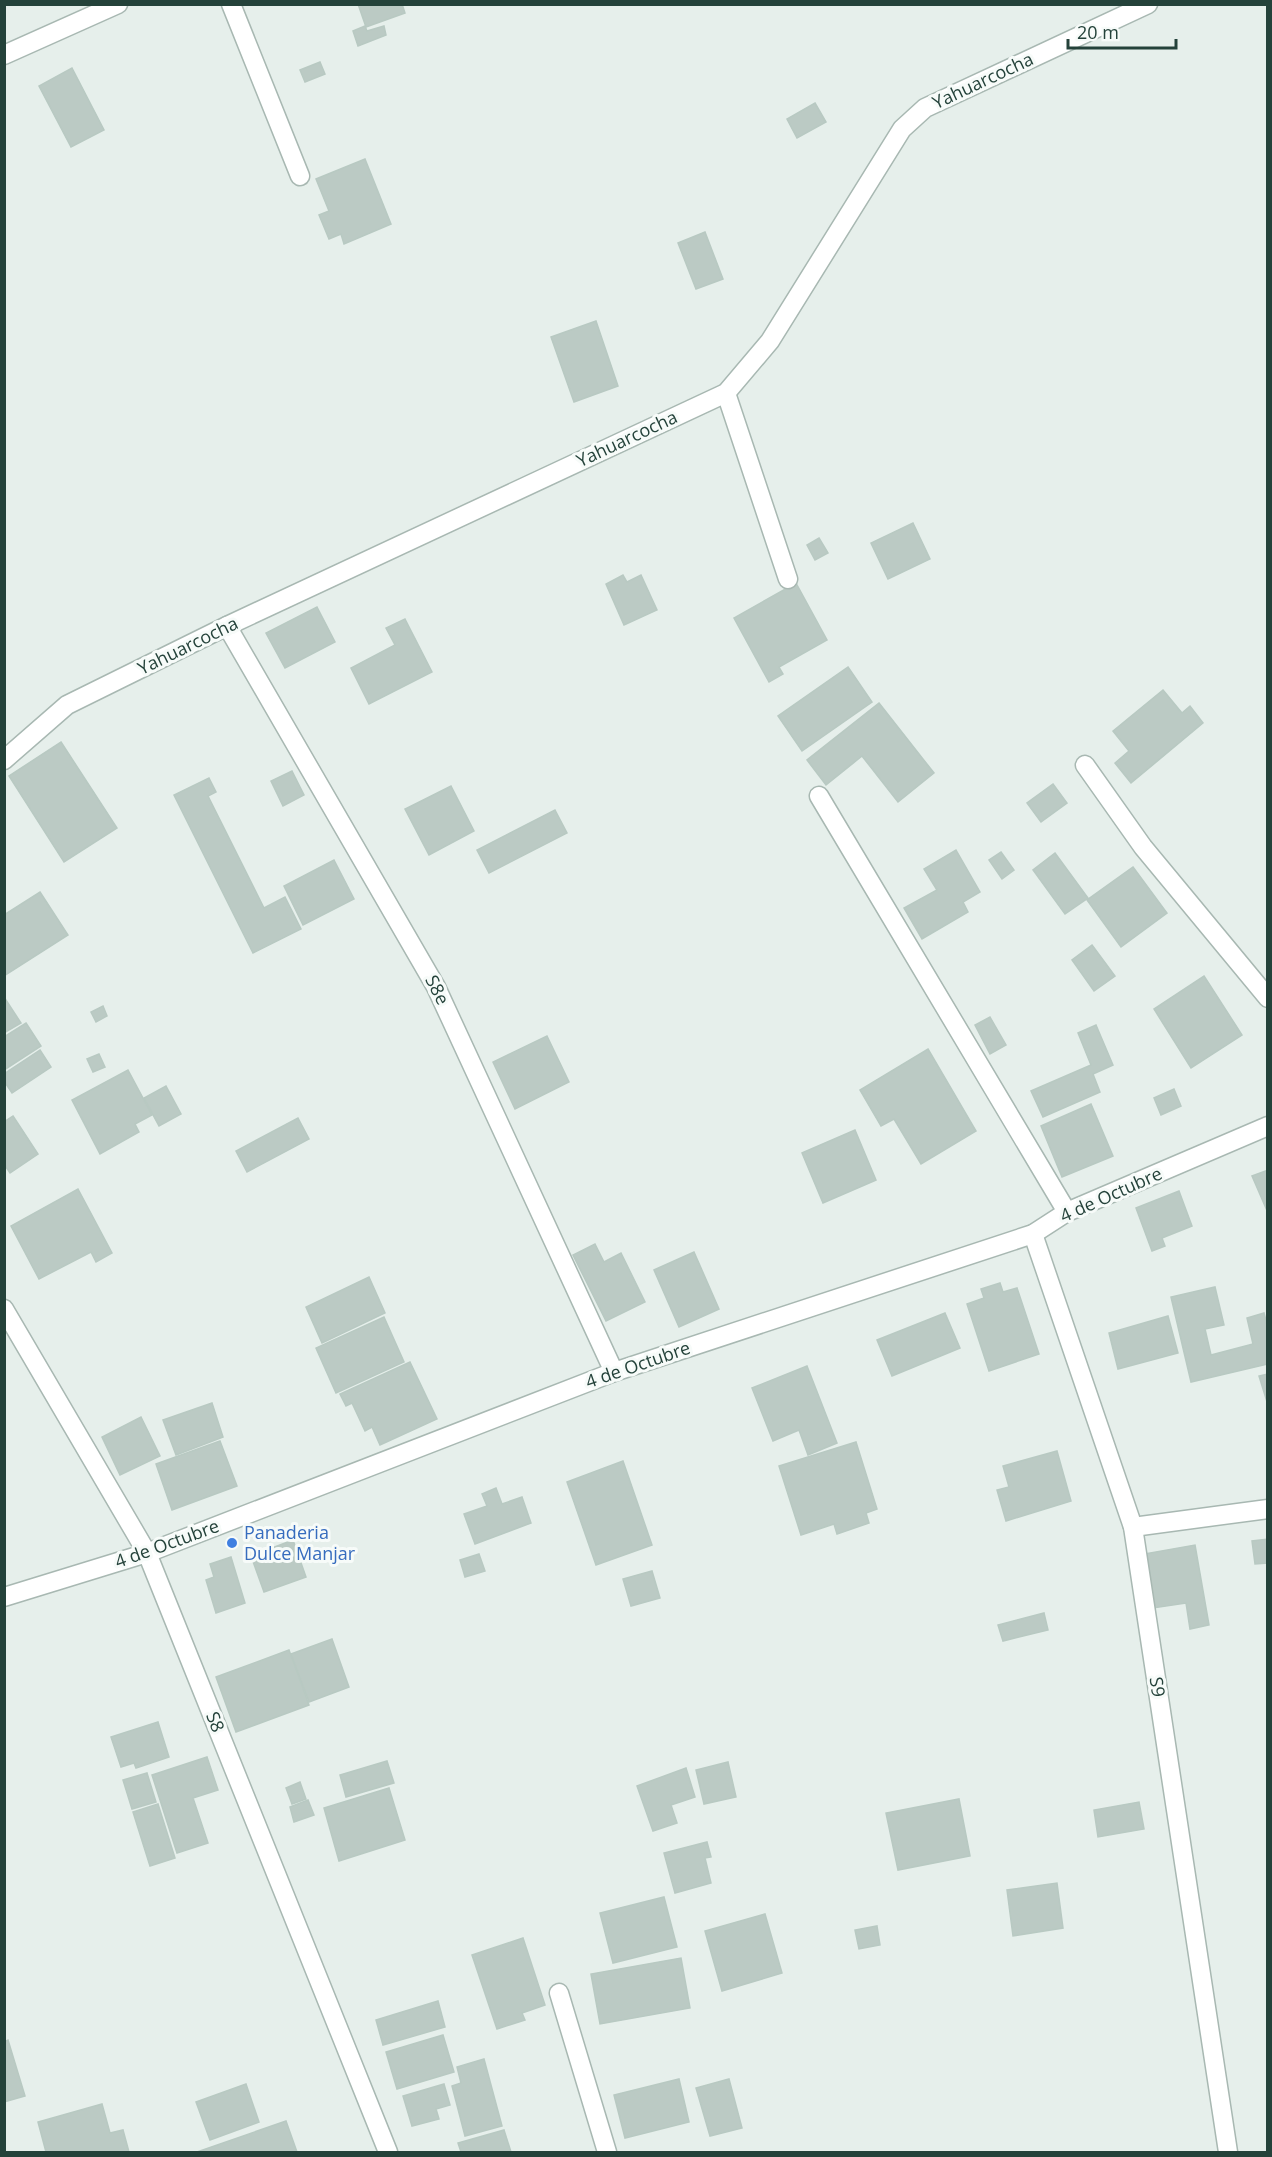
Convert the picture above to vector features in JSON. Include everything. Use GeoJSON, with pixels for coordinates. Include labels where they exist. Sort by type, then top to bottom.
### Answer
{"type":"FeatureCollection","features":[{"type":"Feature","properties":{"kind":"street"},"geometry":{"type":"LineString","coordinates":[[4,55],[118,4]]}},
{"type":"Feature","properties":{"kind":"street"},"geometry":{"type":"LineString","coordinates":[[231,4],[300,177]]}},
{"type":"Feature","properties":{"kind":"street","name":"Yahuarcocha"},"geometry":{"type":"LineString","coordinates":[[4,760],[67,705],[227,626],[726,393],[770,341],[902,129],[925,108],[1148,4]]}},
{"type":"Feature","properties":{"kind":"street"},"geometry":{"type":"LineString","coordinates":[[726,393],[788,579]]}},
{"type":"Feature","properties":{"kind":"street","name":"S8e"},"geometry":{"type":"LineString","coordinates":[[227,626],[436,987],[614,1371]]}},
{"type":"Feature","properties":{"kind":"street"},"geometry":{"type":"LineString","coordinates":[[1085,765],[1143,847],[1268,998]]}},
{"type":"Feature","properties":{"kind":"street"},"geometry":{"type":"LineString","coordinates":[[819,796],[1067,1212]]}},
{"type":"Feature","properties":{"kind":"street","name":"4 de Octubre"},"geometry":{"type":"LineString","coordinates":[[4,1597],[147,1553],[614,1371],[1033,1234],[1067,1212],[1268,1126]]}},
{"type":"Feature","properties":{"kind":"street","name":"S9"},"geometry":{"type":"LineString","coordinates":[[1033,1234],[1133,1527],[1228,2152]]}},
{"type":"Feature","properties":{"kind":"street","name":"S8"},"geometry":{"type":"LineString","coordinates":[[4,1309],[147,1553],[387,2152]]}},
{"type":"Feature","properties":{"kind":"street"},"geometry":{"type":"LineString","coordinates":[[1133,1527],[1268,1509]]}},
{"type":"Feature","properties":{"kind":"street"},"geometry":{"type":"LineString","coordinates":[[559,1993],[607,2152]]}},
{"type":"Feature","properties":{"kind":"building"},"geometry":{"type":"Polygon","coordinates":[[[358,4],[402,4],[405,13],[366,27],[358,4]]]}},
{"type":"Feature","properties":{"kind":"building"},"geometry":{"type":"Polygon","coordinates":[[[365,26],[367,31],[384,26],[386,35],[358,46],[353,31],[365,26]]]}},
{"type":"Feature","properties":{"kind":"building"},"geometry":{"type":"Polygon","coordinates":[[[320,62],[325,74],[305,82],[300,70],[320,62]]]}},
{"type":"Feature","properties":{"kind":"building"},"geometry":{"type":"Polygon","coordinates":[[[72,68],[104,130],[71,147],[39,86],[72,68]]]}},
{"type":"Feature","properties":{"kind":"building"},"geometry":{"type":"Polygon","coordinates":[[[815,103],[826,122],[797,138],[787,119],[815,103]]]}},
{"type":"Feature","properties":{"kind":"building"},"geometry":{"type":"Polygon","coordinates":[[[365,159],[391,224],[344,244],[341,234],[329,239],[319,215],[329,211],[316,179],[365,159]]]}},
{"type":"Feature","properties":{"kind":"building"},"geometry":{"type":"Polygon","coordinates":[[[705,232],[723,279],[696,289],[678,243],[705,232]]]}},
{"type":"Feature","properties":{"kind":"building"},"geometry":{"type":"Polygon","coordinates":[[[596,321],[618,386],[574,402],[551,337],[596,321]]]}},
{"type":"Feature","properties":{"kind":"building"},"geometry":{"type":"Polygon","coordinates":[[[913,523],[930,559],[888,579],[871,543],[913,523]]]}},
{"type":"Feature","properties":{"kind":"building"},"geometry":{"type":"Polygon","coordinates":[[[819,538],[828,553],[815,560],[807,545],[819,538]]]}},
{"type":"Feature","properties":{"kind":"building"},"geometry":{"type":"Polygon","coordinates":[[[623,575],[627,582],[641,575],[657,610],[624,625],[606,584],[623,575]]]}},
{"type":"Feature","properties":{"kind":"building"},"geometry":{"type":"Polygon","coordinates":[[[796,583],[827,640],[779,667],[783,674],[769,682],[734,618],[796,583]]]}},
{"type":"Feature","properties":{"kind":"building"},"geometry":{"type":"Polygon","coordinates":[[[317,607],[335,642],[285,668],[266,633],[317,607]]]}},
{"type":"Feature","properties":{"kind":"building"},"geometry":{"type":"Polygon","coordinates":[[[405,619],[432,672],[369,704],[351,668],[395,645],[386,628],[405,619]]]}},
{"type":"Feature","properties":{"kind":"building"},"geometry":{"type":"Polygon","coordinates":[[[848,667],[872,702],[802,751],[778,716],[848,667]]]}},
{"type":"Feature","properties":{"kind":"building"},"geometry":{"type":"Polygon","coordinates":[[[1163,690],[1182,713],[1190,706],[1203,723],[1131,783],[1115,763],[1129,751],[1113,731],[1163,690]]]}},
{"type":"Feature","properties":{"kind":"building"},"geometry":{"type":"Polygon","coordinates":[[[879,703],[934,773],[898,802],[862,756],[826,785],[807,760],[879,703]]]}},
{"type":"Feature","properties":{"kind":"building"},"geometry":{"type":"Polygon","coordinates":[[[61,742],[117,828],[64,862],[9,776],[61,742]]]}},
{"type":"Feature","properties":{"kind":"building"},"geometry":{"type":"Polygon","coordinates":[[[292,771],[304,795],[283,806],[271,781],[292,771]]]}},
{"type":"Feature","properties":{"kind":"building"},"geometry":{"type":"Polygon","coordinates":[[[209,778],[216,792],[208,796],[264,908],[285,897],[301,929],[253,953],[174,795],[209,778]]]}},
{"type":"Feature","properties":{"kind":"building"},"geometry":{"type":"Polygon","coordinates":[[[1053,784],[1067,803],[1041,822],[1027,803],[1053,784]]]}},
{"type":"Feature","properties":{"kind":"building"},"geometry":{"type":"Polygon","coordinates":[[[451,786],[474,831],[429,855],[405,809],[451,786]]]}},
{"type":"Feature","properties":{"kind":"building"},"geometry":{"type":"Polygon","coordinates":[[[555,810],[567,833],[489,873],[477,850],[555,810]]]}},
{"type":"Feature","properties":{"kind":"building"},"geometry":{"type":"Polygon","coordinates":[[[956,850],[980,892],[963,902],[968,912],[922,939],[904,908],[937,890],[924,869],[956,850]]]}},
{"type":"Feature","properties":{"kind":"building"},"geometry":{"type":"Polygon","coordinates":[[[1001,852],[1014,870],[1002,879],[989,860],[1001,852]]]}},
{"type":"Feature","properties":{"kind":"building"},"geometry":{"type":"Polygon","coordinates":[[[1055,853],[1088,898],[1065,914],[1033,870],[1055,853]]]}},
{"type":"Feature","properties":{"kind":"building"},"geometry":{"type":"Polygon","coordinates":[[[334,860],[354,899],[303,925],[284,886],[334,860]]]}},
{"type":"Feature","properties":{"kind":"building"},"geometry":{"type":"Polygon","coordinates":[[[1133,867],[1167,913],[1121,947],[1087,900],[1133,867]]]}},
{"type":"Feature","properties":{"kind":"building"},"geometry":{"type":"Polygon","coordinates":[[[40,892],[68,935],[4,976],[4,915],[40,892]]]}},
{"type":"Feature","properties":{"kind":"building"},"geometry":{"type":"Polygon","coordinates":[[[1092,945],[1115,976],[1094,991],[1072,960],[1092,945]]]}},
{"type":"Feature","properties":{"kind":"building"},"geometry":{"type":"Polygon","coordinates":[[[1204,976],[1242,1035],[1191,1068],[1154,1009],[1204,976]]]}},
{"type":"Feature","properties":{"kind":"building"},"geometry":{"type":"Polygon","coordinates":[[[4,997],[21,1023],[4,1033],[4,997]]]}},
{"type":"Feature","properties":{"kind":"building"},"geometry":{"type":"Polygon","coordinates":[[[103,1006],[107,1016],[96,1022],[91,1012],[103,1006]]]}},
{"type":"Feature","properties":{"kind":"building"},"geometry":{"type":"Polygon","coordinates":[[[990,1017],[1006,1045],[990,1054],[975,1025],[990,1017]]]}},
{"type":"Feature","properties":{"kind":"building"},"geometry":{"type":"Polygon","coordinates":[[[26,1023],[41,1046],[4,1070],[4,1037],[26,1023]]]}},
{"type":"Feature","properties":{"kind":"building"},"geometry":{"type":"Polygon","coordinates":[[[1096,1025],[1113,1065],[1093,1074],[1100,1092],[1043,1117],[1031,1091],[1091,1065],[1078,1033],[1096,1025]]]}},
{"type":"Feature","properties":{"kind":"building"},"geometry":{"type":"Polygon","coordinates":[[[547,1036],[569,1082],[515,1109],[493,1062],[547,1036]]]}},
{"type":"Feature","properties":{"kind":"building"},"geometry":{"type":"Polygon","coordinates":[[[928,1049],[976,1131],[921,1164],[894,1119],[881,1126],[860,1090],[928,1049]]]}},
{"type":"Feature","properties":{"kind":"building"},"geometry":{"type":"Polygon","coordinates":[[[40,1050],[51,1067],[12,1093],[4,1081],[4,1074],[40,1050]]]}},
{"type":"Feature","properties":{"kind":"building"},"geometry":{"type":"Polygon","coordinates":[[[99,1054],[105,1067],[93,1072],[87,1059],[99,1054]]]}},
{"type":"Feature","properties":{"kind":"building"},"geometry":{"type":"Polygon","coordinates":[[[128,1070],[152,1115],[135,1124],[139,1132],[100,1154],[72,1100],[128,1070]]]}},
{"type":"Feature","properties":{"kind":"building"},"geometry":{"type":"Polygon","coordinates":[[[166,1086],[181,1114],[159,1126],[144,1098],[166,1086]]]}},
{"type":"Feature","properties":{"kind":"building"},"geometry":{"type":"Polygon","coordinates":[[[1174,1089],[1181,1106],[1161,1115],[1154,1098],[1174,1089]]]}},
{"type":"Feature","properties":{"kind":"building"},"geometry":{"type":"Polygon","coordinates":[[[1091,1104],[1113,1156],[1062,1177],[1041,1126],[1091,1104]]]}},
{"type":"Feature","properties":{"kind":"building"},"geometry":{"type":"Polygon","coordinates":[[[13,1116],[38,1154],[10,1173],[4,1164],[4,1122],[13,1116]]]}},
{"type":"Feature","properties":{"kind":"building"},"geometry":{"type":"Polygon","coordinates":[[[298,1118],[309,1139],[247,1172],[236,1151],[298,1118]]]}},
{"type":"Feature","properties":{"kind":"building"},"geometry":{"type":"Polygon","coordinates":[[[855,1130],[876,1180],[823,1203],[802,1153],[855,1130]]]}},
{"type":"Feature","properties":{"kind":"building"},"geometry":{"type":"Polygon","coordinates":[[[1268,1170],[1268,1213],[1252,1176],[1268,1170]]]}},
{"type":"Feature","properties":{"kind":"building"},"geometry":{"type":"Polygon","coordinates":[[[78,1189],[112,1253],[96,1262],[91,1252],[39,1279],[11,1226],[78,1189]]]}},
{"type":"Feature","properties":{"kind":"building"},"geometry":{"type":"Polygon","coordinates":[[[1179,1191],[1192,1226],[1162,1238],[1165,1246],[1152,1251],[1136,1208],[1179,1191]]]}},
{"type":"Feature","properties":{"kind":"building"},"geometry":{"type":"Polygon","coordinates":[[[595,1244],[604,1262],[621,1253],[645,1302],[606,1321],[573,1255],[595,1244]]]}},
{"type":"Feature","properties":{"kind":"building"},"geometry":{"type":"Polygon","coordinates":[[[694,1252],[719,1309],[679,1327],[654,1270],[694,1252]]]}},
{"type":"Feature","properties":{"kind":"building"},"geometry":{"type":"Polygon","coordinates":[[[369,1277],[385,1313],[322,1343],[306,1307],[369,1277]]]}},
{"type":"Feature","properties":{"kind":"building"},"geometry":{"type":"Polygon","coordinates":[[[1000,1283],[1003,1292],[1017,1288],[1039,1354],[989,1371],[967,1304],[984,1298],[981,1289],[1000,1283]]]}},
{"type":"Feature","properties":{"kind":"building"},"geometry":{"type":"Polygon","coordinates":[[[1215,1287],[1224,1325],[1205,1329],[1211,1355],[1253,1344],[1247,1318],[1264,1313],[1268,1328],[1268,1364],[1191,1382],[1171,1297],[1215,1287]]]}},
{"type":"Feature","properties":{"kind":"building"},"geometry":{"type":"Polygon","coordinates":[[[945,1313],[960,1348],[892,1376],[877,1340],[945,1313]]]}},
{"type":"Feature","properties":{"kind":"building"},"geometry":{"type":"Polygon","coordinates":[[[1168,1316],[1178,1353],[1118,1369],[1109,1333],[1168,1316]]]}},
{"type":"Feature","properties":{"kind":"building"},"geometry":{"type":"Polygon","coordinates":[[[384,1317],[404,1362],[336,1393],[316,1348],[384,1317]]]}},
{"type":"Feature","properties":{"kind":"building"},"geometry":{"type":"Polygon","coordinates":[[[410,1362],[437,1419],[380,1445],[372,1427],[365,1431],[352,1403],[346,1406],[340,1394],[410,1362]]]}},
{"type":"Feature","properties":{"kind":"building"},"geometry":{"type":"Polygon","coordinates":[[[807,1366],[837,1443],[808,1455],[799,1430],[773,1441],[752,1388],[807,1366]]]}},
{"type":"Feature","properties":{"kind":"building"},"geometry":{"type":"Polygon","coordinates":[[[1268,1374],[1268,1405],[1259,1376],[1268,1374]]]}},
{"type":"Feature","properties":{"kind":"building"},"geometry":{"type":"Polygon","coordinates":[[[212,1403],[223,1437],[176,1455],[163,1420],[212,1403]]]}},
{"type":"Feature","properties":{"kind":"building"},"geometry":{"type":"Polygon","coordinates":[[[141,1417],[160,1456],[120,1475],[102,1437],[141,1417]]]}},
{"type":"Feature","properties":{"kind":"building"},"geometry":{"type":"Polygon","coordinates":[[[220,1441],[237,1486],[172,1510],[156,1464],[220,1441]]]}},
{"type":"Feature","properties":{"kind":"building"},"geometry":{"type":"Polygon","coordinates":[[[856,1442],[877,1509],[866,1513],[869,1523],[837,1534],[834,1524],[801,1535],[779,1466],[856,1442]]]}},
{"type":"Feature","properties":{"kind":"building"},"geometry":{"type":"Polygon","coordinates":[[[1057,1451],[1071,1501],[1006,1521],[997,1490],[1009,1487],[1003,1466],[1057,1451]]]}},
{"type":"Feature","properties":{"kind":"building"},"geometry":{"type":"Polygon","coordinates":[[[623,1461],[652,1545],[596,1565],[567,1482],[623,1461]]]}},
{"type":"Feature","properties":{"kind":"building"},"geometry":{"type":"Polygon","coordinates":[[[496,1488],[502,1504],[522,1497],[531,1523],[475,1544],[464,1514],[487,1506],[482,1494],[496,1488]]]}},
{"type":"Feature","properties":{"kind":"building"},"geometry":{"type":"Polygon","coordinates":[[[1268,1539],[1268,1563],[1255,1564],[1252,1541],[1268,1539]]]}},
{"type":"Feature","properties":{"kind":"building"},"geometry":{"type":"Polygon","coordinates":[[[293,1540],[306,1577],[264,1592],[251,1556],[293,1540]]]}},
{"type":"Feature","properties":{"kind":"building"},"geometry":{"type":"Polygon","coordinates":[[[1195,1545],[1209,1625],[1190,1629],[1186,1603],[1153,1608],[1144,1554],[1195,1545]]]}},
{"type":"Feature","properties":{"kind":"building"},"geometry":{"type":"Polygon","coordinates":[[[479,1554],[485,1571],[465,1577],[460,1560],[479,1554]]]}},
{"type":"Feature","properties":{"kind":"building"},"geometry":{"type":"Polygon","coordinates":[[[231,1557],[245,1603],[216,1613],[206,1580],[214,1577],[210,1564],[231,1557]]]}},
{"type":"Feature","properties":{"kind":"building"},"geometry":{"type":"Polygon","coordinates":[[[652,1571],[660,1598],[631,1606],[623,1579],[652,1571]]]}},
{"type":"Feature","properties":{"kind":"building"},"geometry":{"type":"Polygon","coordinates":[[[1044,1613],[1048,1630],[1003,1641],[998,1625],[1044,1613]]]}},
{"type":"Feature","properties":{"kind":"building"},"geometry":{"type":"Polygon","coordinates":[[[332,1639],[349,1687],[309,1702],[291,1654],[332,1639]]]}},
{"type":"Feature","properties":{"kind":"building"},"geometry":{"type":"Polygon","coordinates":[[[289,1650],[309,1705],[236,1732],[216,1677],[289,1650]]]}},
{"type":"Feature","properties":{"kind":"building"},"geometry":{"type":"Polygon","coordinates":[[[158,1722],[169,1757],[136,1768],[134,1763],[121,1767],[111,1737],[158,1722]]]}},
{"type":"Feature","properties":{"kind":"building"},"geometry":{"type":"Polygon","coordinates":[[[207,1757],[218,1790],[193,1798],[208,1843],[177,1853],[152,1775],[207,1757]]]}},
{"type":"Feature","properties":{"kind":"building"},"geometry":{"type":"Polygon","coordinates":[[[387,1761],[394,1783],[346,1797],[340,1775],[387,1761]]]}},
{"type":"Feature","properties":{"kind":"building"},"geometry":{"type":"Polygon","coordinates":[[[728,1762],[736,1797],[704,1804],[696,1770],[728,1762]]]}},
{"type":"Feature","properties":{"kind":"building"},"geometry":{"type":"Polygon","coordinates":[[[686,1768],[695,1797],[671,1805],[677,1823],[653,1831],[637,1786],[686,1768]]]}},
{"type":"Feature","properties":{"kind":"building"},"geometry":{"type":"Polygon","coordinates":[[[147,1773],[156,1802],[132,1809],[123,1780],[147,1773]]]}},
{"type":"Feature","properties":{"kind":"building"},"geometry":{"type":"Polygon","coordinates":[[[300,1782],[306,1799],[292,1804],[286,1788],[300,1782]]]}},
{"type":"Feature","properties":{"kind":"building"},"geometry":{"type":"Polygon","coordinates":[[[389,1788],[405,1840],[339,1861],[324,1808],[389,1788]]]}},
{"type":"Feature","properties":{"kind":"building"},"geometry":{"type":"Polygon","coordinates":[[[959,1799],[970,1856],[898,1870],[886,1813],[959,1799]]]}},
{"type":"Feature","properties":{"kind":"building"},"geometry":{"type":"Polygon","coordinates":[[[308,1800],[314,1815],[294,1822],[290,1807],[308,1800]]]}},
{"type":"Feature","properties":{"kind":"building"},"geometry":{"type":"Polygon","coordinates":[[[1139,1802],[1144,1829],[1098,1837],[1094,1810],[1139,1802]]]}},
{"type":"Feature","properties":{"kind":"building"},"geometry":{"type":"Polygon","coordinates":[[[158,1804],[175,1858],[150,1866],[133,1812],[158,1804]]]}},
{"type":"Feature","properties":{"kind":"building"},"geometry":{"type":"Polygon","coordinates":[[[707,1842],[711,1857],[705,1858],[711,1883],[675,1893],[664,1853],[707,1842]]]}},
{"type":"Feature","properties":{"kind":"building"},"geometry":{"type":"Polygon","coordinates":[[[1057,1883],[1063,1928],[1013,1936],[1007,1890],[1057,1883]]]}},
{"type":"Feature","properties":{"kind":"building"},"geometry":{"type":"Polygon","coordinates":[[[664,1897],[677,1947],[613,1963],[600,1913],[664,1897]]]}},
{"type":"Feature","properties":{"kind":"building"},"geometry":{"type":"Polygon","coordinates":[[[765,1914],[782,1973],[722,1991],[705,1931],[765,1914]]]}},
{"type":"Feature","properties":{"kind":"building"},"geometry":{"type":"Polygon","coordinates":[[[877,1926],[880,1945],[859,1949],[855,1930],[877,1926]]]}},
{"type":"Feature","properties":{"kind":"building"},"geometry":{"type":"Polygon","coordinates":[[[523,1938],[545,2005],[522,2013],[525,2020],[497,2029],[472,1955],[523,1938]]]}},
{"type":"Feature","properties":{"kind":"building"},"geometry":{"type":"Polygon","coordinates":[[[681,1958],[690,2008],[600,2024],[591,1974],[681,1958]]]}},
{"type":"Feature","properties":{"kind":"building"},"geometry":{"type":"Polygon","coordinates":[[[438,2001],[445,2027],[383,2045],[376,2020],[438,2001]]]}},
{"type":"Feature","properties":{"kind":"building"},"geometry":{"type":"Polygon","coordinates":[[[443,2035],[454,2072],[397,2089],[386,2052],[443,2035]]]}},
{"type":"Feature","properties":{"kind":"building"},"geometry":{"type":"Polygon","coordinates":[[[8,2040],[25,2096],[4,2102],[4,2042],[8,2040]]]}},
{"type":"Feature","properties":{"kind":"building"},"geometry":{"type":"Polygon","coordinates":[[[484,2059],[502,2126],[465,2136],[452,2086],[461,2083],[457,2067],[484,2059]]]}},
{"type":"Feature","properties":{"kind":"building"},"geometry":{"type":"Polygon","coordinates":[[[679,2079],[689,2122],[625,2138],[614,2095],[679,2079]]]}},
{"type":"Feature","properties":{"kind":"building"},"geometry":{"type":"Polygon","coordinates":[[[729,2079],[742,2128],[710,2136],[696,2088],[729,2079]]]}},
{"type":"Feature","properties":{"kind":"building"},"geometry":{"type":"Polygon","coordinates":[[[246,2084],[259,2122],[210,2140],[196,2102],[246,2084]]]}},
{"type":"Feature","properties":{"kind":"building"},"geometry":{"type":"Polygon","coordinates":[[[444,2084],[450,2105],[436,2109],[439,2119],[412,2126],[403,2096],[444,2084]]]}},
{"type":"Feature","properties":{"kind":"building"},"geometry":{"type":"Polygon","coordinates":[[[102,2104],[110,2133],[123,2130],[129,2152],[46,2152],[38,2122],[102,2104]]]}},
{"type":"Feature","properties":{"kind":"building"},"geometry":{"type":"Polygon","coordinates":[[[286,2121],[297,2152],[197,2152],[286,2121]]]}},
{"type":"Feature","properties":{"kind":"building"},"geometry":{"type":"Polygon","coordinates":[[[504,2130],[511,2152],[461,2152],[458,2143],[504,2130]]]}},
{"type":"Feature","properties":{"kind":"place","name":"Panaderia Dulce Manjar"},"geometry":{"type":"Point","coordinates":[232,1543]}}]}
